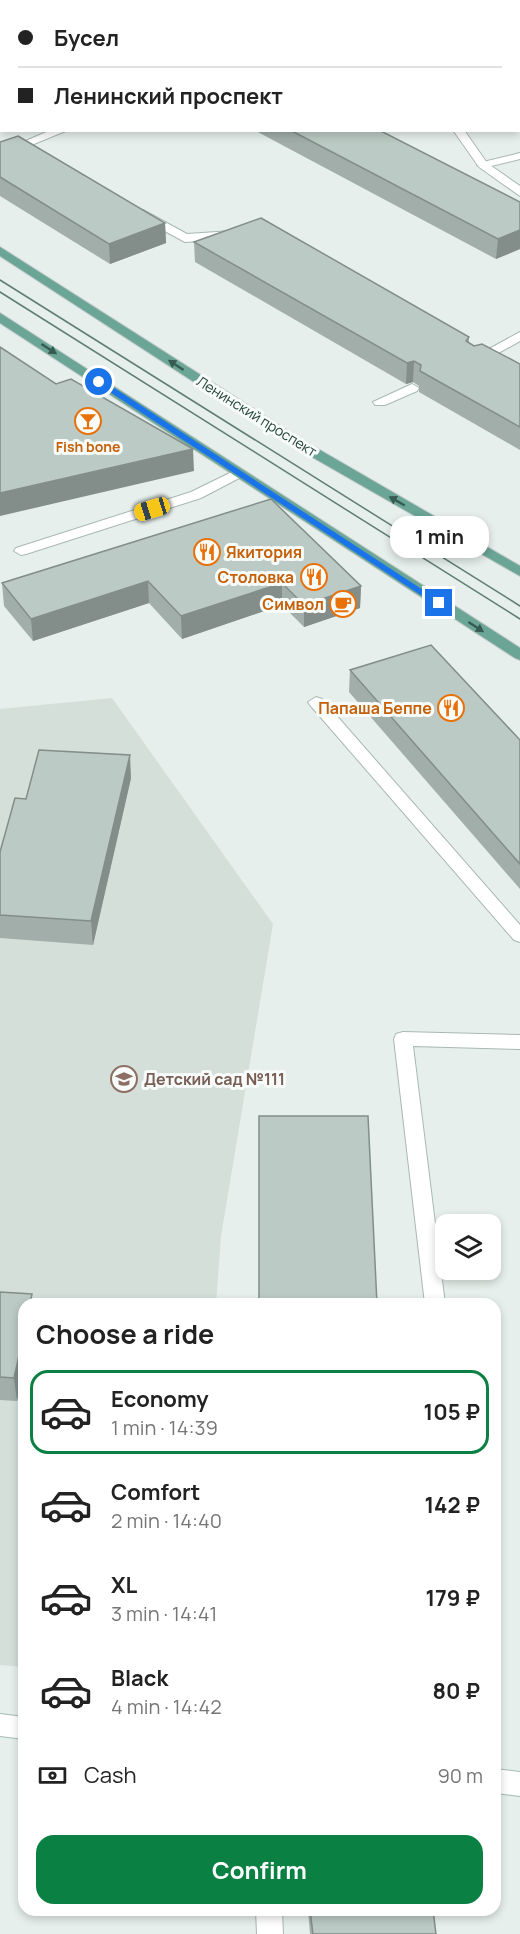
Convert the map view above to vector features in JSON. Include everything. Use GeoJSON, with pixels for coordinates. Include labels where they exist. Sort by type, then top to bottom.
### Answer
{"type":"FeatureCollection","features":[{"type":"Feature","properties":{"kind":"main road","name":"Ленинский проспект"},"geometry":{"type":"LineString","coordinates":[[0,251],[296,442],[520,572]]}},
{"type":"Feature","properties":{"kind":"main road"},"geometry":{"type":"LineString","coordinates":[[0,316],[238,474],[520,655]]}},
{"type":"Feature","properties":{"kind":"street"},"geometry":{"type":"LineString","coordinates":[[20,146],[58,132]]}},
{"type":"Feature","properties":{"kind":"street"},"geometry":{"type":"LineString","coordinates":[[459,132],[483,165],[520,192]]}},
{"type":"Feature","properties":{"kind":"street"},"geometry":{"type":"LineString","coordinates":[[483,165],[520,156]]}},
{"type":"Feature","properties":{"kind":"street"},"geometry":{"type":"LineString","coordinates":[[135,209],[185,238],[248,234]]}},
{"type":"Feature","properties":{"kind":"street"},"geometry":{"type":"LineString","coordinates":[[503,365],[479,356],[520,336]]}},
{"type":"Feature","properties":{"kind":"street"},"geometry":{"type":"LineString","coordinates":[[380,402],[412,388]]}},
{"type":"Feature","properties":{"kind":"street"},"geometry":{"type":"LineString","coordinates":[[21,551],[196,495],[238,474]]}},
{"type":"Feature","properties":{"kind":"street"},"geometry":{"type":"LineString","coordinates":[[316,702],[520,936]]}},
{"type":"Feature","properties":{"kind":"street"},"geometry":{"type":"LineString","coordinates":[[434,1298],[403,1039],[519,1040]]}},
{"type":"Feature","properties":{"kind":"street"},"geometry":{"type":"LineString","coordinates":[[0,1725],[18,1727]]}},
{"type":"Feature","properties":{"kind":"street"},"geometry":{"type":"LineString","coordinates":[[501,1782],[520,1784]]}},
{"type":"Feature","properties":{"kind":"street"},"geometry":{"type":"LineString","coordinates":[[269,1916],[270,1934]]}},
{"type":"Feature","properties":{"kind":"shaded area","name":"Детский сад №111"},"geometry":{"type":"Polygon","coordinates":[[[112,698],[273,924],[221,1236],[216,1298],[18,1298],[18,1666],[0,1665],[0,709],[112,698]]]}},
{"type":"Feature","properties":{"kind":"building"},"geometry":{"type":"Polygon","coordinates":[[[294,132],[383,132],[520,202],[520,230],[498,239],[294,132]]]}},
{"type":"Feature","properties":{"kind":"building"},"geometry":{"type":"Polygon","coordinates":[[[18,136],[165,223],[109,244],[0,177],[0,142],[18,136]]]}},
{"type":"Feature","properties":{"kind":"building"},"geometry":{"type":"Polygon","coordinates":[[[261,218],[469,337],[466,341],[474,346],[482,344],[520,364],[520,427],[420,371],[421,365],[414,361],[407,363],[194,242],[261,218]]]}},
{"type":"Feature","properties":{"kind":"building"},"geometry":{"type":"Polygon","coordinates":[[[0,347],[56,384],[71,379],[193,449],[0,493],[0,347]]]}},
{"type":"Feature","properties":{"kind":"building"},"geometry":{"type":"Polygon","coordinates":[[[271,499],[361,586],[304,605],[282,583],[181,616],[148,581],[31,619],[2,583],[271,499]]]}},
{"type":"Feature","properties":{"kind":"building"},"geometry":{"type":"Polygon","coordinates":[[[431,645],[520,740],[520,864],[350,670],[431,645]]]}},
{"type":"Feature","properties":{"kind":"building"},"geometry":{"type":"Polygon","coordinates":[[[39,750],[130,755],[91,921],[0,915],[0,852],[15,798],[26,799],[39,750]]]}},
{"type":"Feature","properties":{"kind":"building"},"geometry":{"type":"Polygon","coordinates":[[[259,1116],[368,1116],[377,1298],[259,1298],[259,1116]]]}},
{"type":"Feature","properties":{"kind":"building"},"geometry":{"type":"Polygon","coordinates":[[[0,1292],[32,1294],[31,1298],[18,1298],[18,1360],[14,1378],[0,1377],[0,1292]]]}},
{"type":"Feature","properties":{"kind":"building"},"geometry":{"type":"Polygon","coordinates":[[[311,1916],[434,1916],[436,1934],[313,1934],[311,1916]]]}},
{"type":"Feature","properties":{"kind":"tram line"},"geometry":{"type":"LineString","coordinates":[[0,280],[520,606]]}},
{"type":"Feature","properties":{"kind":"tram line"},"geometry":{"type":"LineString","coordinates":[[0,292],[520,619]]}},
{"type":"Feature","properties":{"kind":"place","name":"Fish bone"},"geometry":{"type":"Point","coordinates":[88,421]}},
{"type":"Feature","properties":{"kind":"place","name":"Якитория"},"geometry":{"type":"Point","coordinates":[207,552]}},
{"type":"Feature","properties":{"kind":"place","name":"Столовка"},"geometry":{"type":"Point","coordinates":[314,577]}},
{"type":"Feature","properties":{"kind":"place","name":"Символ"},"geometry":{"type":"Point","coordinates":[343,604]}},
{"type":"Feature","properties":{"kind":"place","name":"Папаша Беппе"},"geometry":{"type":"Point","coordinates":[451,708]}},
{"type":"Feature","properties":{"kind":"place","name":"Детский сад №111"},"geometry":{"type":"Point","coordinates":[124,1079]}},
{"type":"Feature","properties":{"kind":"route"},"geometry":{"type":"LineString","coordinates":[[99,382],[439,603]]}}]}
